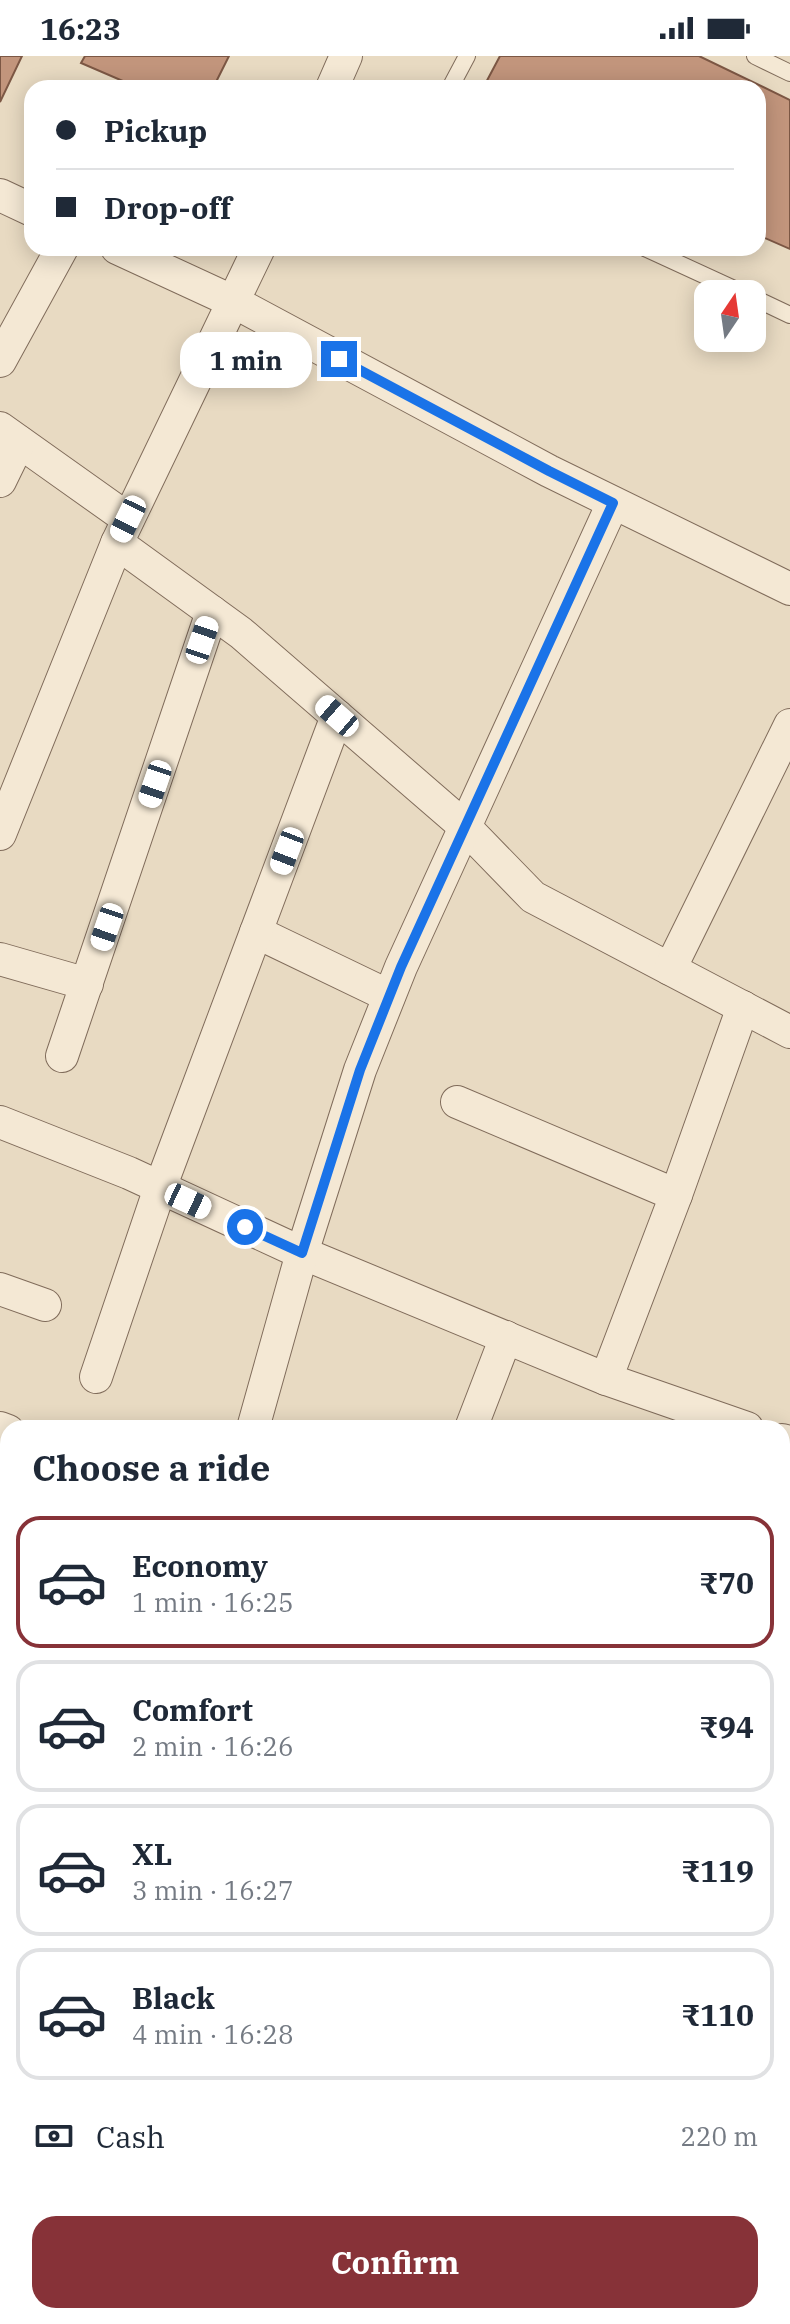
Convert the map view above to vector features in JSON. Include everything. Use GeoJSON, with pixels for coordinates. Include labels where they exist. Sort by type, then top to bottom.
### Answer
{"type":"FeatureCollection","features":[{"type":"Feature","properties":{"kind":"street"},"geometry":{"type":"LineString","coordinates":[[336,80],[346,56]]}},
{"type":"Feature","properties":{"kind":"street"},"geometry":{"type":"LineString","coordinates":[[0,195],[24,206]]}},
{"type":"Feature","properties":{"kind":"street"},"geometry":{"type":"LineString","coordinates":[[0,361],[58,256]]}},
{"type":"Feature","properties":{"kind":"street"},"geometry":{"type":"LineString","coordinates":[[134,256],[234,302],[549,471],[790,589]]}},
{"type":"Feature","properties":{"kind":"street"},"geometry":{"type":"LineString","coordinates":[[0,834],[122,531],[255,256]]}},
{"type":"Feature","properties":{"kind":"street"},"geometry":{"type":"LineString","coordinates":[[0,481],[10,435],[464,826],[533,897],[790,1032]]}},
{"type":"Feature","properties":{"kind":"street"},"geometry":{"type":"LineString","coordinates":[[255,1420],[302,1253],[360,1070],[464,826],[613,503]]}},
{"type":"Feature","properties":{"kind":"street"},"geometry":{"type":"LineString","coordinates":[[62,1056],[212,612]]}},
{"type":"Feature","properties":{"kind":"street"},"geometry":{"type":"LineString","coordinates":[[96,1377],[160,1188],[337,716]]}},
{"type":"Feature","properties":{"kind":"street"},"geometry":{"type":"LineString","coordinates":[[670,969],[787,736]]}},
{"type":"Feature","properties":{"kind":"street"},"geometry":{"type":"LineString","coordinates":[[256,932],[389,996]]}},
{"type":"Feature","properties":{"kind":"street"},"geometry":{"type":"LineString","coordinates":[[0,959],[87,984]]}},
{"type":"Feature","properties":{"kind":"street"},"geometry":{"type":"LineString","coordinates":[[606,1379],[743,1007]]}},
{"type":"Feature","properties":{"kind":"street"},"geometry":{"type":"LineString","coordinates":[[457,1102],[676,1195]]}},
{"type":"Feature","properties":{"kind":"street"},"geometry":{"type":"LineString","coordinates":[[0,1122],[160,1188],[302,1253],[606,1379],[671,1416],[696,1420]]}},
{"type":"Feature","properties":{"kind":"street"},"geometry":{"type":"LineString","coordinates":[[0,1289],[45,1305]]}},
{"type":"Feature","properties":{"kind":"street"},"geometry":{"type":"LineString","coordinates":[[474,1420],[506,1337]]}},
{"type":"Feature","properties":{"kind":"lane"},"geometry":{"type":"LineString","coordinates":[[454,80],[467,56]]}},
{"type":"Feature","properties":{"kind":"lane"},"geometry":{"type":"LineString","coordinates":[[755,56],[790,73]]}},
{"type":"Feature","properties":{"kind":"lane"},"geometry":{"type":"LineString","coordinates":[[662,256],[715,280]]}},
{"type":"Feature","properties":{"kind":"lane"},"geometry":{"type":"LineString","coordinates":[[766,304],[790,315]]}},
{"type":"Feature","properties":{"kind":"building"},"geometry":{"type":"Polygon","coordinates":[[[0,56],[22,56],[0,102],[0,56]]]}},
{"type":"Feature","properties":{"kind":"building"},"geometry":{"type":"Polygon","coordinates":[[[85,56],[229,56],[217,80],[120,80],[81,63],[85,56]]]}},
{"type":"Feature","properties":{"kind":"building"},"geometry":{"type":"Polygon","coordinates":[[[500,56],[699,56],[749,80],[487,80],[500,56]]]}},
{"type":"Feature","properties":{"kind":"building"},"geometry":{"type":"Polygon","coordinates":[[[766,88],[790,100],[790,249],[766,238],[766,88]]]}},
{"type":"Feature","properties":{"kind":"route"},"geometry":{"type":"LineString","coordinates":[[245,1227],[302,1253],[360,1070],[401,967],[613,503],[339,359]]}}]}
